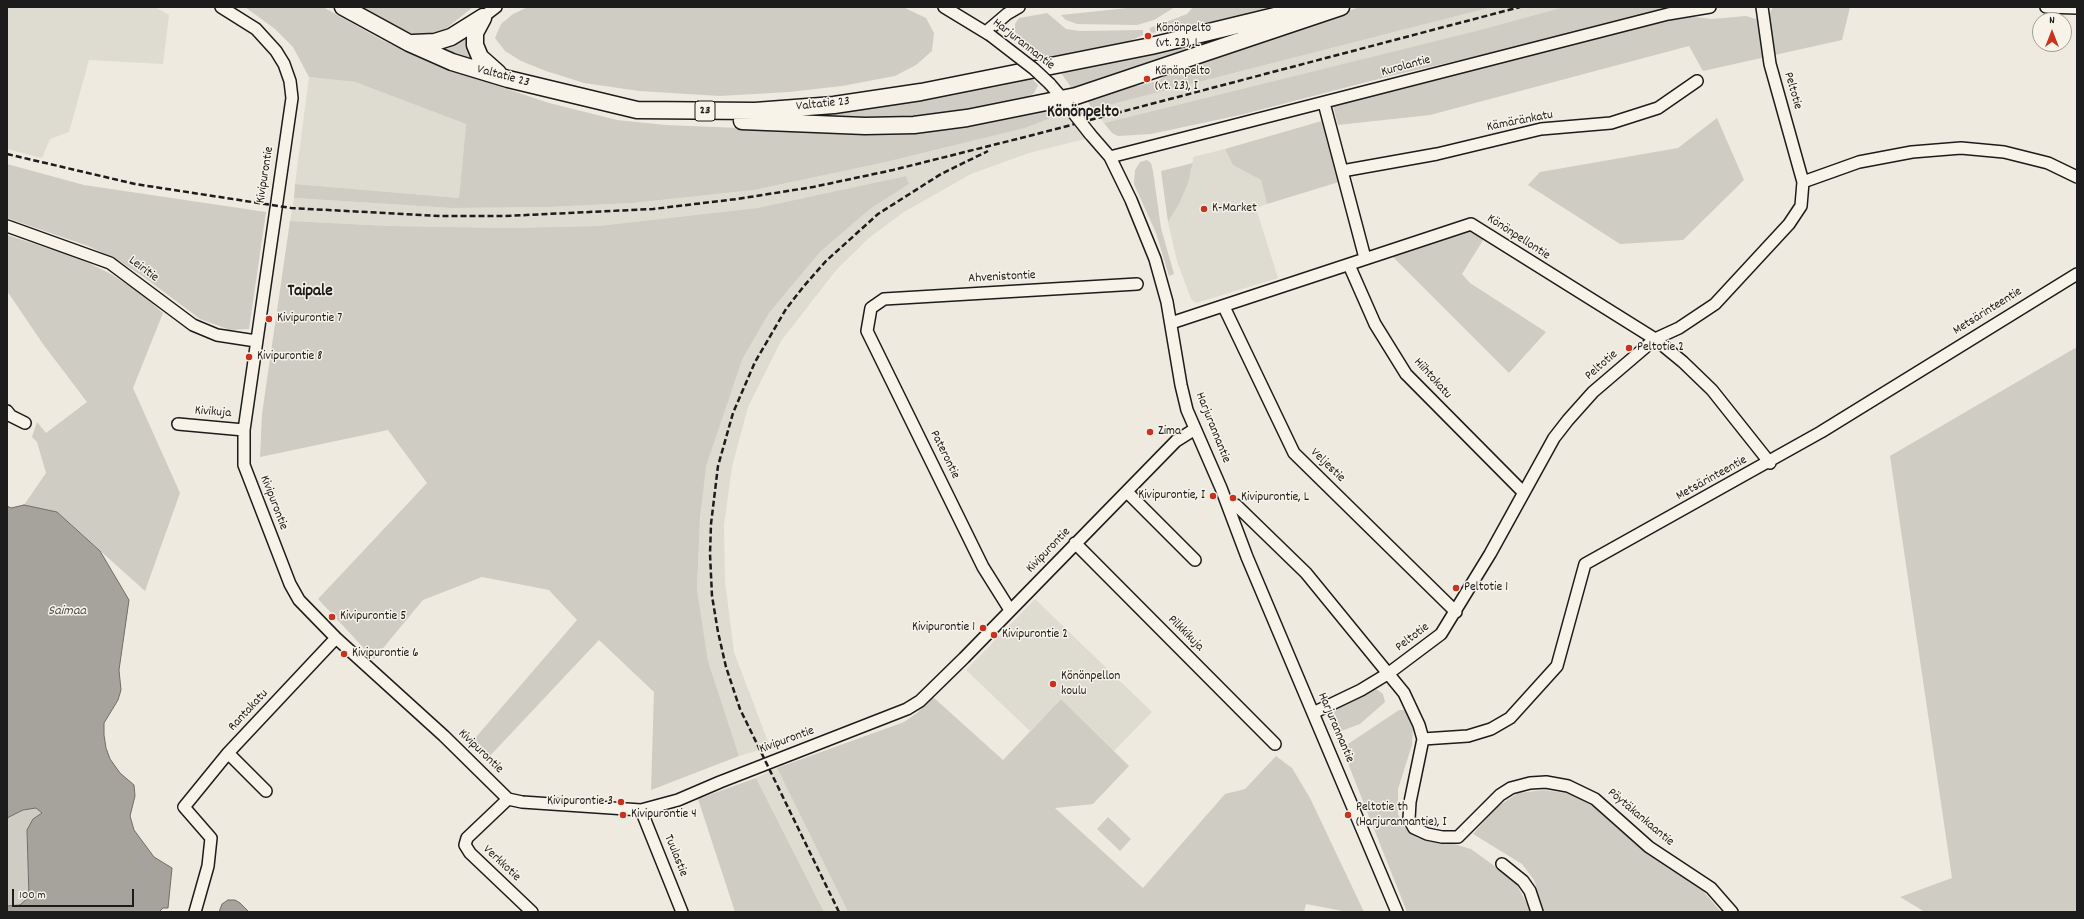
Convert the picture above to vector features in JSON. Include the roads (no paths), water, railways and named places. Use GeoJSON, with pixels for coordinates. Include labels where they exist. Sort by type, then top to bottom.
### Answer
{"type":"FeatureCollection","features":[{"type":"Feature","properties":{"kind":"highway","name":"Valtatie 23"},"geometry":{"type":"LineString","coordinates":[[344,7],[409,43],[452,62],[508,79],[637,110],[754,112],[834,106],[921,92],[1151,46],[1312,7]]}},
{"type":"Feature","properties":{"kind":"highway"},"geometry":{"type":"LineString","coordinates":[[637,110],[708,120],[865,126],[914,125],[966,118],[1066,102],[1341,7]]}},
{"type":"Feature","properties":{"kind":"highway"},"geometry":{"type":"LineString","coordinates":[[409,43],[435,42],[451,37],[483,17]]}},
{"type":"Feature","properties":{"kind":"highway"},"geometry":{"type":"LineString","coordinates":[[483,17],[475,33],[475,45],[480,57],[491,68],[508,79]]}},
{"type":"Feature","properties":{"kind":"street","name":"Kivipurontie"},"geometry":{"type":"LineString","coordinates":[[221,7],[256,29],[276,51],[284,64],[290,81],[292,98],[244,430],[244,465],[290,584],[299,600],[336,638],[444,736],[508,799],[522,802],[641,810],[678,800],[720,782],[907,709],[920,700],[1176,441],[1195,429]]}},
{"type":"Feature","properties":{"kind":"street"},"geometry":{"type":"LineString","coordinates":[[483,17],[496,7]]}},
{"type":"Feature","properties":{"kind":"street","name":"Harjurannantie"},"geometry":{"type":"LineString","coordinates":[[944,7],[988,34],[1034,69],[1066,102],[1090,134],[1110,157],[1155,259],[1171,323],[1181,385],[1195,429],[1396,912]]}},
{"type":"Feature","properties":{"kind":"street"},"geometry":{"type":"LineString","coordinates":[[988,34],[1007,14],[1019,7]]}},
{"type":"Feature","properties":{"kind":"street","name":"Kurolantie"},"geometry":{"type":"LineString","coordinates":[[1110,157],[1668,14],[1710,7]]}},
{"type":"Feature","properties":{"kind":"street","name":"Peltotie"},"geometry":{"type":"LineString","coordinates":[[1313,713],[1361,690],[1389,673],[1442,634],[1456,612],[1554,438],[1568,420],[1593,392],[1655,339],[1679,328],[1715,304],[1789,224],[1801,206],[1803,182],[1770,64],[1762,7]]}},
{"type":"Feature","properties":{"kind":"street"},"geometry":{"type":"LineString","coordinates":[[2046,7],[2077,8]]}},
{"type":"Feature","properties":{"kind":"street","name":"Kämäränkatu"},"geometry":{"type":"LineString","coordinates":[[1342,171],[1437,154],[1541,129],[1611,123],[1658,108],[1697,81]]}},
{"type":"Feature","properties":{"kind":"street"},"geometry":{"type":"LineString","coordinates":[[1324,103],[1364,258]]}},
{"type":"Feature","properties":{"kind":"street"},"geometry":{"type":"LineString","coordinates":[[1803,182],[1859,162],[1912,152],[1961,148],[2004,152],[2048,163],[2077,177]]}},
{"type":"Feature","properties":{"kind":"street","name":"Könönpellontie"},"geometry":{"type":"LineString","coordinates":[[1171,323],[1224,307],[1349,265],[1364,258],[1471,224],[1655,339],[1683,362],[1712,390],[1770,463]]}},
{"type":"Feature","properties":{"kind":"street","name":"Leiritie"},"geometry":{"type":"LineString","coordinates":[[7,226],[110,263],[194,325],[217,335],[256,341]]}},
{"type":"Feature","properties":{"kind":"street","name":"Hiihtokatu"},"geometry":{"type":"LineString","coordinates":[[1349,265],[1375,324],[1406,374],[1524,492]]}},
{"type":"Feature","properties":{"kind":"street","name":"Metsärinteentie"},"geometry":{"type":"LineString","coordinates":[[1422,739],[1468,736],[1491,728],[1510,718],[1557,666],[1585,564],[1770,463],[2077,274]]}},
{"type":"Feature","properties":{"kind":"street","name":"Ahvenistontie"},"geometry":{"type":"LineString","coordinates":[[872,308],[884,299],[1137,284]]}},
{"type":"Feature","properties":{"kind":"street","name":"Veljestie"},"geometry":{"type":"LineString","coordinates":[[1224,307],[1294,452],[1456,612]]}},
{"type":"Feature","properties":{"kind":"street","name":"Paterontie"},"geometry":{"type":"LineString","coordinates":[[872,308],[868,331],[983,567],[1010,610]]}},
{"type":"Feature","properties":{"kind":"street"},"geometry":{"type":"LineString","coordinates":[[7,411],[11,416],[25,423]]}},
{"type":"Feature","properties":{"kind":"street","name":"Kivikuja"},"geometry":{"type":"LineString","coordinates":[[178,424],[244,430]]}},
{"type":"Feature","properties":{"kind":"street"},"geometry":{"type":"LineString","coordinates":[[1127,492],[1194,560]]}},
{"type":"Feature","properties":{"kind":"street","name":"Pöytäkankaantie"},"geometry":{"type":"LineString","coordinates":[[1228,506],[1236,505],[1306,573],[1389,673],[1409,703],[1419,725],[1422,739],[1410,802],[1409,819],[1414,828],[1427,834],[1442,837],[1458,837],[1500,795],[1511,788],[1530,783],[1546,782],[1568,786],[1595,799],[1649,847],[1710,888],[1732,912]]}},
{"type":"Feature","properties":{"kind":"street","name":"Pilkkikuja"},"geometry":{"type":"LineString","coordinates":[[1075,543],[1275,744]]}},
{"type":"Feature","properties":{"kind":"street","name":"Rantakatu"},"geometry":{"type":"LineString","coordinates":[[195,912],[208,866],[210,838],[184,807],[228,754],[336,638]]}},
{"type":"Feature","properties":{"kind":"street"},"geometry":{"type":"LineString","coordinates":[[228,754],[266,791]]}},
{"type":"Feature","properties":{"kind":"street","name":"Verkkotie"},"geometry":{"type":"LineString","coordinates":[[508,799],[467,838],[465,845],[470,853],[532,912]]}},
{"type":"Feature","properties":{"kind":"street","name":"Tuulastie"},"geometry":{"type":"LineString","coordinates":[[641,810],[682,912]]}},
{"type":"Feature","properties":{"kind":"street"},"geometry":{"type":"LineString","coordinates":[[1502,864],[1524,881],[1530,890],[1537,912]]}},
{"type":"Feature","properties":{"kind":"water","name":"Saimaa"},"geometry":{"type":"Polygon","coordinates":[[[24,505],[57,512],[100,551],[129,600],[119,670],[121,690],[118,700],[104,723],[104,735],[106,748],[110,759],[120,773],[134,785],[135,796],[130,816],[134,830],[154,857],[172,868],[168,908],[163,908],[159,912],[7,912],[7,906],[20,905],[29,897],[27,830],[33,819],[42,813],[36,808],[23,810],[7,818],[7,506],[11,508],[24,505]]]}},
{"type":"Feature","properties":{"kind":"water"},"geometry":{"type":"Polygon","coordinates":[[[228,900],[235,900],[249,912],[219,912],[222,904],[228,900]]]}},
{"type":"Feature","properties":{"kind":"railway"},"geometry":{"type":"LineString","coordinates":[[7,154],[135,184],[291,208],[440,216],[505,216],[653,209],[737,199],[813,187],[893,170],[1033,135],[1520,7]]}},
{"type":"Feature","properties":{"kind":"railway"},"geometry":{"type":"LineString","coordinates":[[839,912],[740,709],[726,667],[712,596],[710,554],[711,524],[718,466],[733,413],[755,362],[786,309],[804,286],[826,261],[878,214],[941,174],[988,151]]}},
{"type":"Feature","properties":{"kind":"place","name":"Könönpelto (vt. 23), L"},"geometry":{"type":"Point","coordinates":[1148,36]}},
{"type":"Feature","properties":{"kind":"place","name":"Könönpelto (vt. 23), I"},"geometry":{"type":"Point","coordinates":[1147,79]}},
{"type":"Feature","properties":{"kind":"place","name":"K-Market"},"geometry":{"type":"Point","coordinates":[1204,209]}},
{"type":"Feature","properties":{"kind":"place","name":"Kivipurontie 7"},"geometry":{"type":"Point","coordinates":[269,319]}},
{"type":"Feature","properties":{"kind":"place","name":"Peltotie 2"},"geometry":{"type":"Point","coordinates":[1629,348]}},
{"type":"Feature","properties":{"kind":"place","name":"Kivipurontie 8"},"geometry":{"type":"Point","coordinates":[249,357]}},
{"type":"Feature","properties":{"kind":"place","name":"Zima"},"geometry":{"type":"Point","coordinates":[1150,432]}},
{"type":"Feature","properties":{"kind":"place","name":"Kivipurontie, I"},"geometry":{"type":"Point","coordinates":[1213,496]}},
{"type":"Feature","properties":{"kind":"place","name":"Kivipurontie, L"},"geometry":{"type":"Point","coordinates":[1233,498]}},
{"type":"Feature","properties":{"kind":"place","name":"Peltotie 1"},"geometry":{"type":"Point","coordinates":[1456,588]}},
{"type":"Feature","properties":{"kind":"place","name":"Kivipurontie 5"},"geometry":{"type":"Point","coordinates":[332,617]}},
{"type":"Feature","properties":{"kind":"place","name":"Kivipurontie 1"},"geometry":{"type":"Point","coordinates":[983,628]}},
{"type":"Feature","properties":{"kind":"place","name":"Kivipurontie 2"},"geometry":{"type":"Point","coordinates":[994,635]}},
{"type":"Feature","properties":{"kind":"place","name":"Kivipurontie 6"},"geometry":{"type":"Point","coordinates":[344,654]}},
{"type":"Feature","properties":{"kind":"place","name":"Könönpellon koulu"},"geometry":{"type":"Point","coordinates":[1053,684]}},
{"type":"Feature","properties":{"kind":"place","name":"Kivipurontie 3"},"geometry":{"type":"Point","coordinates":[621,802]}},
{"type":"Feature","properties":{"kind":"place","name":"Kivipurontie 4"},"geometry":{"type":"Point","coordinates":[623,815]}},
{"type":"Feature","properties":{"kind":"place","name":"Peltotie th (Harjurannantie), I"},"geometry":{"type":"Point","coordinates":[1348,815]}},
{"type":"Feature","properties":{"kind":"district","name":"Könönpelto"},"geometry":{"type":"Point","coordinates":[1083,114]}},
{"type":"Feature","properties":{"kind":"district","name":"Taipale"},"geometry":{"type":"Point","coordinates":[310,293]}}]}
